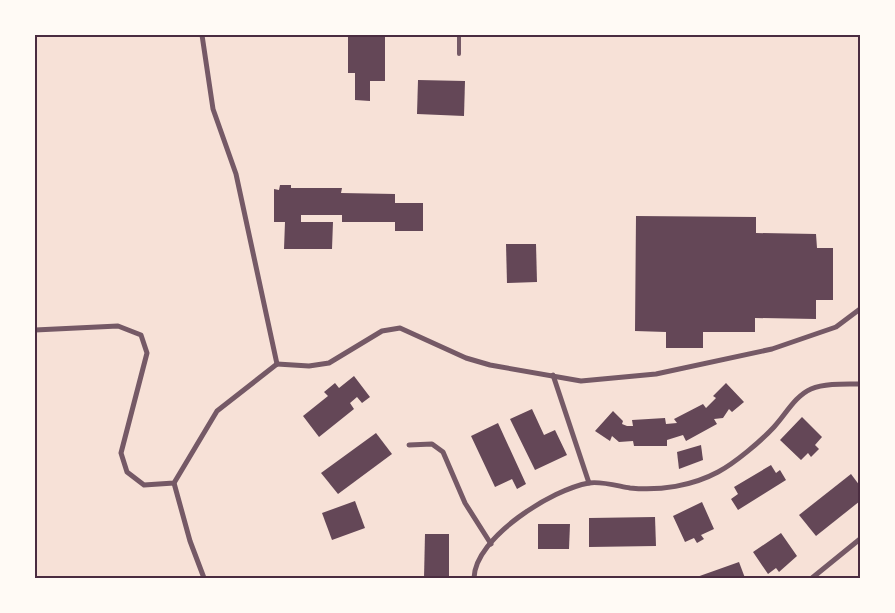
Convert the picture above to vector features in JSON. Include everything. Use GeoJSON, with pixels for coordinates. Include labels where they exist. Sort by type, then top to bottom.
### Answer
{"type":"FeatureCollection","features":[{"type":"Feature","properties":{"kind":"street"},"geometry":{"type":"LineString","coordinates":[[202,35],[213,109],[236,174],[277,364]]}},
{"type":"Feature","properties":{"kind":"street"},"geometry":{"type":"LineString","coordinates":[[204,578],[190,541],[174,483],[218,411],[277,364],[309,366],[329,363],[382,331],[400,328],[466,358],[490,365],[581,380],[656,374],[772,349],[836,327],[860,309]]}},
{"type":"Feature","properties":{"kind":"street"},"geometry":{"type":"LineString","coordinates":[[35,330],[118,326],[141,335],[147,353],[121,453],[127,472],[144,485],[174,483]]}},
{"type":"Feature","properties":{"kind":"street"},"geometry":{"type":"LineString","coordinates":[[553,375],[589,483]]}},
{"type":"Feature","properties":{"kind":"street"},"geometry":{"type":"LineString","coordinates":[[474,578],[474,572],[484,551],[517,517],[558,494],[589,483],[639,489],[672,488],[719,472],[774,427],[792,404],[811,389],[837,384],[860,384]]}},
{"type":"Feature","properties":{"kind":"street"},"geometry":{"type":"LineString","coordinates":[[409,445],[432,444],[443,452],[465,503],[491,544]]}},
{"type":"Feature","properties":{"kind":"street"},"geometry":{"type":"LineString","coordinates":[[812,578],[860,539]]}},
{"type":"Feature","properties":{"kind":"lane"},"geometry":{"type":"LineString","coordinates":[[459,54],[460,35]]}},
{"type":"Feature","properties":{"kind":"building"},"geometry":{"type":"Polygon","coordinates":[[[348,35],[385,35],[385,81],[370,81],[370,101],[355,100],[355,73],[348,73],[348,35]]]}},
{"type":"Feature","properties":{"kind":"building"},"geometry":{"type":"Polygon","coordinates":[[[418,80],[465,81],[464,116],[417,114],[418,80]]]}},
{"type":"Feature","properties":{"kind":"building"},"geometry":{"type":"Polygon","coordinates":[[[280,185],[291,185],[291,188],[342,188],[341,193],[395,194],[395,203],[423,203],[423,231],[395,231],[395,222],[342,222],[342,215],[301,215],[301,222],[333,222],[332,249],[284,249],[285,222],[274,222],[274,189],[279,190],[280,185]]]}},
{"type":"Feature","properties":{"kind":"building"},"geometry":{"type":"Polygon","coordinates":[[[636,216],[756,217],[756,233],[816,234],[817,248],[833,248],[833,300],[816,300],[816,319],[755,318],[755,332],[703,332],[703,348],[666,348],[666,332],[635,331],[636,216]]]}},
{"type":"Feature","properties":{"kind":"building"},"geometry":{"type":"Polygon","coordinates":[[[506,244],[536,244],[537,282],[507,283],[506,244]]]}},
{"type":"Feature","properties":{"kind":"building"},"geometry":{"type":"Polygon","coordinates":[[[354,376],[370,397],[362,403],[357,397],[350,403],[354,409],[319,437],[303,416],[328,396],[324,392],[335,383],[339,388],[354,376]]]}},
{"type":"Feature","properties":{"kind":"building"},"geometry":{"type":"Polygon","coordinates":[[[726,383],[744,402],[732,412],[729,409],[723,418],[714,419],[717,424],[686,441],[683,435],[667,440],[667,446],[634,446],[633,441],[619,442],[612,436],[610,441],[595,431],[613,411],[623,421],[622,424],[627,426],[633,426],[632,420],[665,418],[666,424],[677,423],[674,419],[703,404],[706,408],[716,398],[713,396],[726,383]]]}},
{"type":"Feature","properties":{"kind":"building"},"geometry":{"type":"Polygon","coordinates":[[[532,409],[544,435],[555,430],[567,455],[535,470],[510,419],[532,409]]]}},
{"type":"Feature","properties":{"kind":"building"},"geometry":{"type":"Polygon","coordinates":[[[802,417],[822,437],[815,445],[819,449],[811,457],[808,453],[801,460],[780,440],[802,417]]]}},
{"type":"Feature","properties":{"kind":"building"},"geometry":{"type":"Polygon","coordinates":[[[498,423],[526,484],[517,489],[512,479],[495,487],[471,436],[498,423]]]}},
{"type":"Feature","properties":{"kind":"building"},"geometry":{"type":"Polygon","coordinates":[[[376,433],[392,454],[338,494],[321,473],[376,433]]]}},
{"type":"Feature","properties":{"kind":"building"},"geometry":{"type":"Polygon","coordinates":[[[701,445],[703,460],[679,469],[677,452],[701,445]]]}},
{"type":"Feature","properties":{"kind":"building"},"geometry":{"type":"Polygon","coordinates":[[[771,465],[776,473],[780,470],[786,480],[738,510],[731,499],[738,494],[734,487],[771,465]]]}},
{"type":"Feature","properties":{"kind":"building"},"geometry":{"type":"Polygon","coordinates":[[[851,474],[860,486],[860,501],[816,536],[799,515],[851,474]]]}},
{"type":"Feature","properties":{"kind":"building"},"geometry":{"type":"Polygon","coordinates":[[[355,501],[365,528],[332,540],[322,513],[355,501]]]}},
{"type":"Feature","properties":{"kind":"building"},"geometry":{"type":"Polygon","coordinates":[[[702,502],[714,529],[701,535],[704,539],[697,543],[694,538],[685,542],[673,516],[702,502]]]}},
{"type":"Feature","properties":{"kind":"building"},"geometry":{"type":"Polygon","coordinates":[[[655,517],[656,546],[589,547],[589,518],[655,517]]]}},
{"type":"Feature","properties":{"kind":"building"},"geometry":{"type":"Polygon","coordinates":[[[538,524],[570,524],[569,549],[538,549],[538,524]]]}},
{"type":"Feature","properties":{"kind":"building"},"geometry":{"type":"Polygon","coordinates":[[[781,533],[797,556],[779,572],[776,568],[768,574],[753,552],[781,533]]]}},
{"type":"Feature","properties":{"kind":"building"},"geometry":{"type":"Polygon","coordinates":[[[425,534],[449,534],[449,578],[424,578],[425,534]]]}},
{"type":"Feature","properties":{"kind":"building"},"geometry":{"type":"Polygon","coordinates":[[[739,562],[745,578],[694,578],[739,562]]]}}]}
